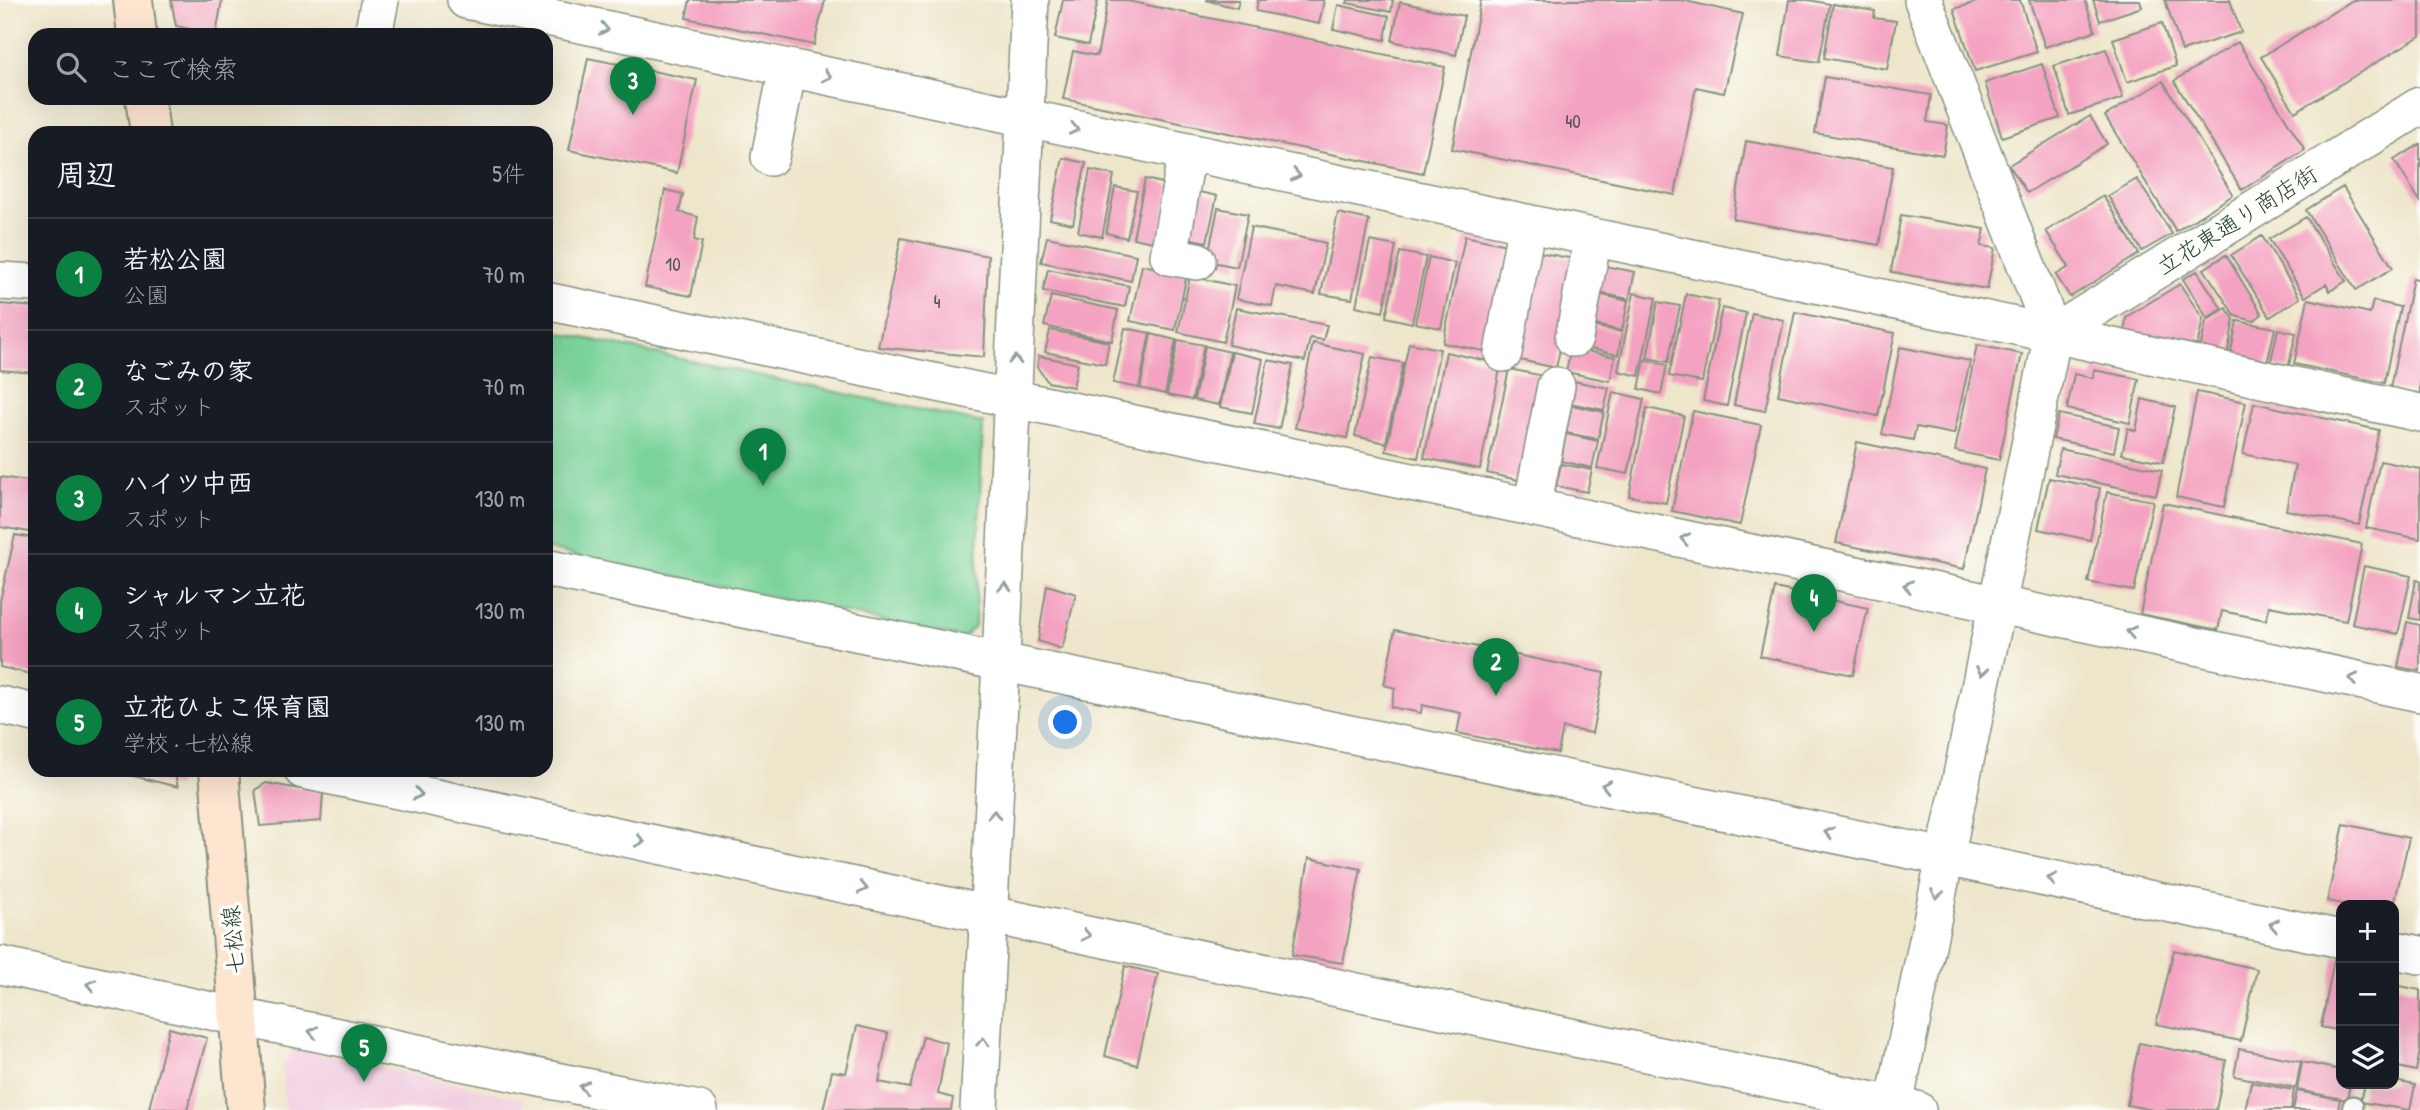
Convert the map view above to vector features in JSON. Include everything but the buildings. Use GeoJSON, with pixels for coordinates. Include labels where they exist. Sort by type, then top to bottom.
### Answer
{"type":"FeatureCollection","features":[{"type":"Feature","properties":{"kind":"street"},"geometry":{"type":"LineString","coordinates":[[133,0],[136,28]]}},
{"type":"Feature","properties":{"kind":"street"},"geometry":{"type":"LineString","coordinates":[[374,28],[380,0]]}},
{"type":"Feature","properties":{"kind":"street"},"geometry":{"type":"LineString","coordinates":[[466,0],[559,10],[788,68],[2420,413]]}},
{"type":"Feature","properties":{"kind":"street"},"geometry":{"type":"LineString","coordinates":[[979,1110],[1002,661],[1030,0]]}},
{"type":"Feature","properties":{"kind":"street"},"geometry":{"type":"LineString","coordinates":[[336,777],[1902,1108],[1945,857],[2053,334],[1923,0]]}},
{"type":"Feature","properties":{"kind":"street"},"geometry":{"type":"LineString","coordinates":[[770,157],[788,68]]}},
{"type":"Feature","properties":{"kind":"street"},"geometry":{"type":"LineString","coordinates":[[146,105],[149,126]]}},
{"type":"Feature","properties":{"kind":"street","name":"立花東通り商店街"},"geometry":{"type":"LineString","coordinates":[[2053,334],[2420,106]]}},
{"type":"Feature","properties":{"kind":"street"},"geometry":{"type":"LineString","coordinates":[[1187,152],[1169,256],[1196,261]]}},
{"type":"Feature","properties":{"kind":"street"},"geometry":{"type":"LineString","coordinates":[[1503,353],[1527,223]]}},
{"type":"Feature","properties":{"kind":"street"},"geometry":{"type":"LineString","coordinates":[[1574,338],[1593,237]]}},
{"type":"Feature","properties":{"kind":"street"},"geometry":{"type":"LineString","coordinates":[[0,281],[28,283]]}},
{"type":"Feature","properties":{"kind":"street"},"geometry":{"type":"LineString","coordinates":[[553,302],[2420,693]]}},
{"type":"Feature","properties":{"kind":"street"},"geometry":{"type":"LineString","coordinates":[[1532,507],[1556,386]]}},
{"type":"Feature","properties":{"kind":"street"},"geometry":{"type":"LineString","coordinates":[[553,569],[2336,938]]}},
{"type":"Feature","properties":{"kind":"street"},"geometry":{"type":"LineString","coordinates":[[0,705],[28,711]]}},
{"type":"Feature","properties":{"kind":"street","name":"七松線"},"geometry":{"type":"LineString","coordinates":[[220,777],[246,1110]]}},
{"type":"Feature","properties":{"kind":"street"},"geometry":{"type":"LineString","coordinates":[[2399,951],[2420,955]]}},
{"type":"Feature","properties":{"kind":"street"},"geometry":{"type":"LineString","coordinates":[[0,965],[239,1017],[699,1110]]}},
{"type":"Feature","properties":{"kind":"shaded area"},"geometry":{"type":"Polygon","coordinates":[[[295,1049],[524,1099],[522,1110],[285,1110],[282,1065],[295,1049]]]}},
{"type":"Feature","properties":{"kind":"green space"},"geometry":{"type":"Polygon","coordinates":[[[553,331],[983,423],[975,626],[963,638],[553,550],[553,331]]]}},
{"type":"Feature","properties":{"kind":"place","name":"ハイツ中西"},"geometry":{"type":"Point","coordinates":[633,115]}},
{"type":"Feature","properties":{"kind":"place","name":"若松公園"},"geometry":{"type":"Point","coordinates":[763,486]}},
{"type":"Feature","properties":{"kind":"place","name":"シャルマン立花"},"geometry":{"type":"Point","coordinates":[1814,632]}},
{"type":"Feature","properties":{"kind":"place","name":"なごみの家"},"geometry":{"type":"Point","coordinates":[1496,696]}},
{"type":"Feature","properties":{"kind":"place","name":"立花ひよこ保育園"},"geometry":{"type":"Point","coordinates":[364,1082]}}]}
